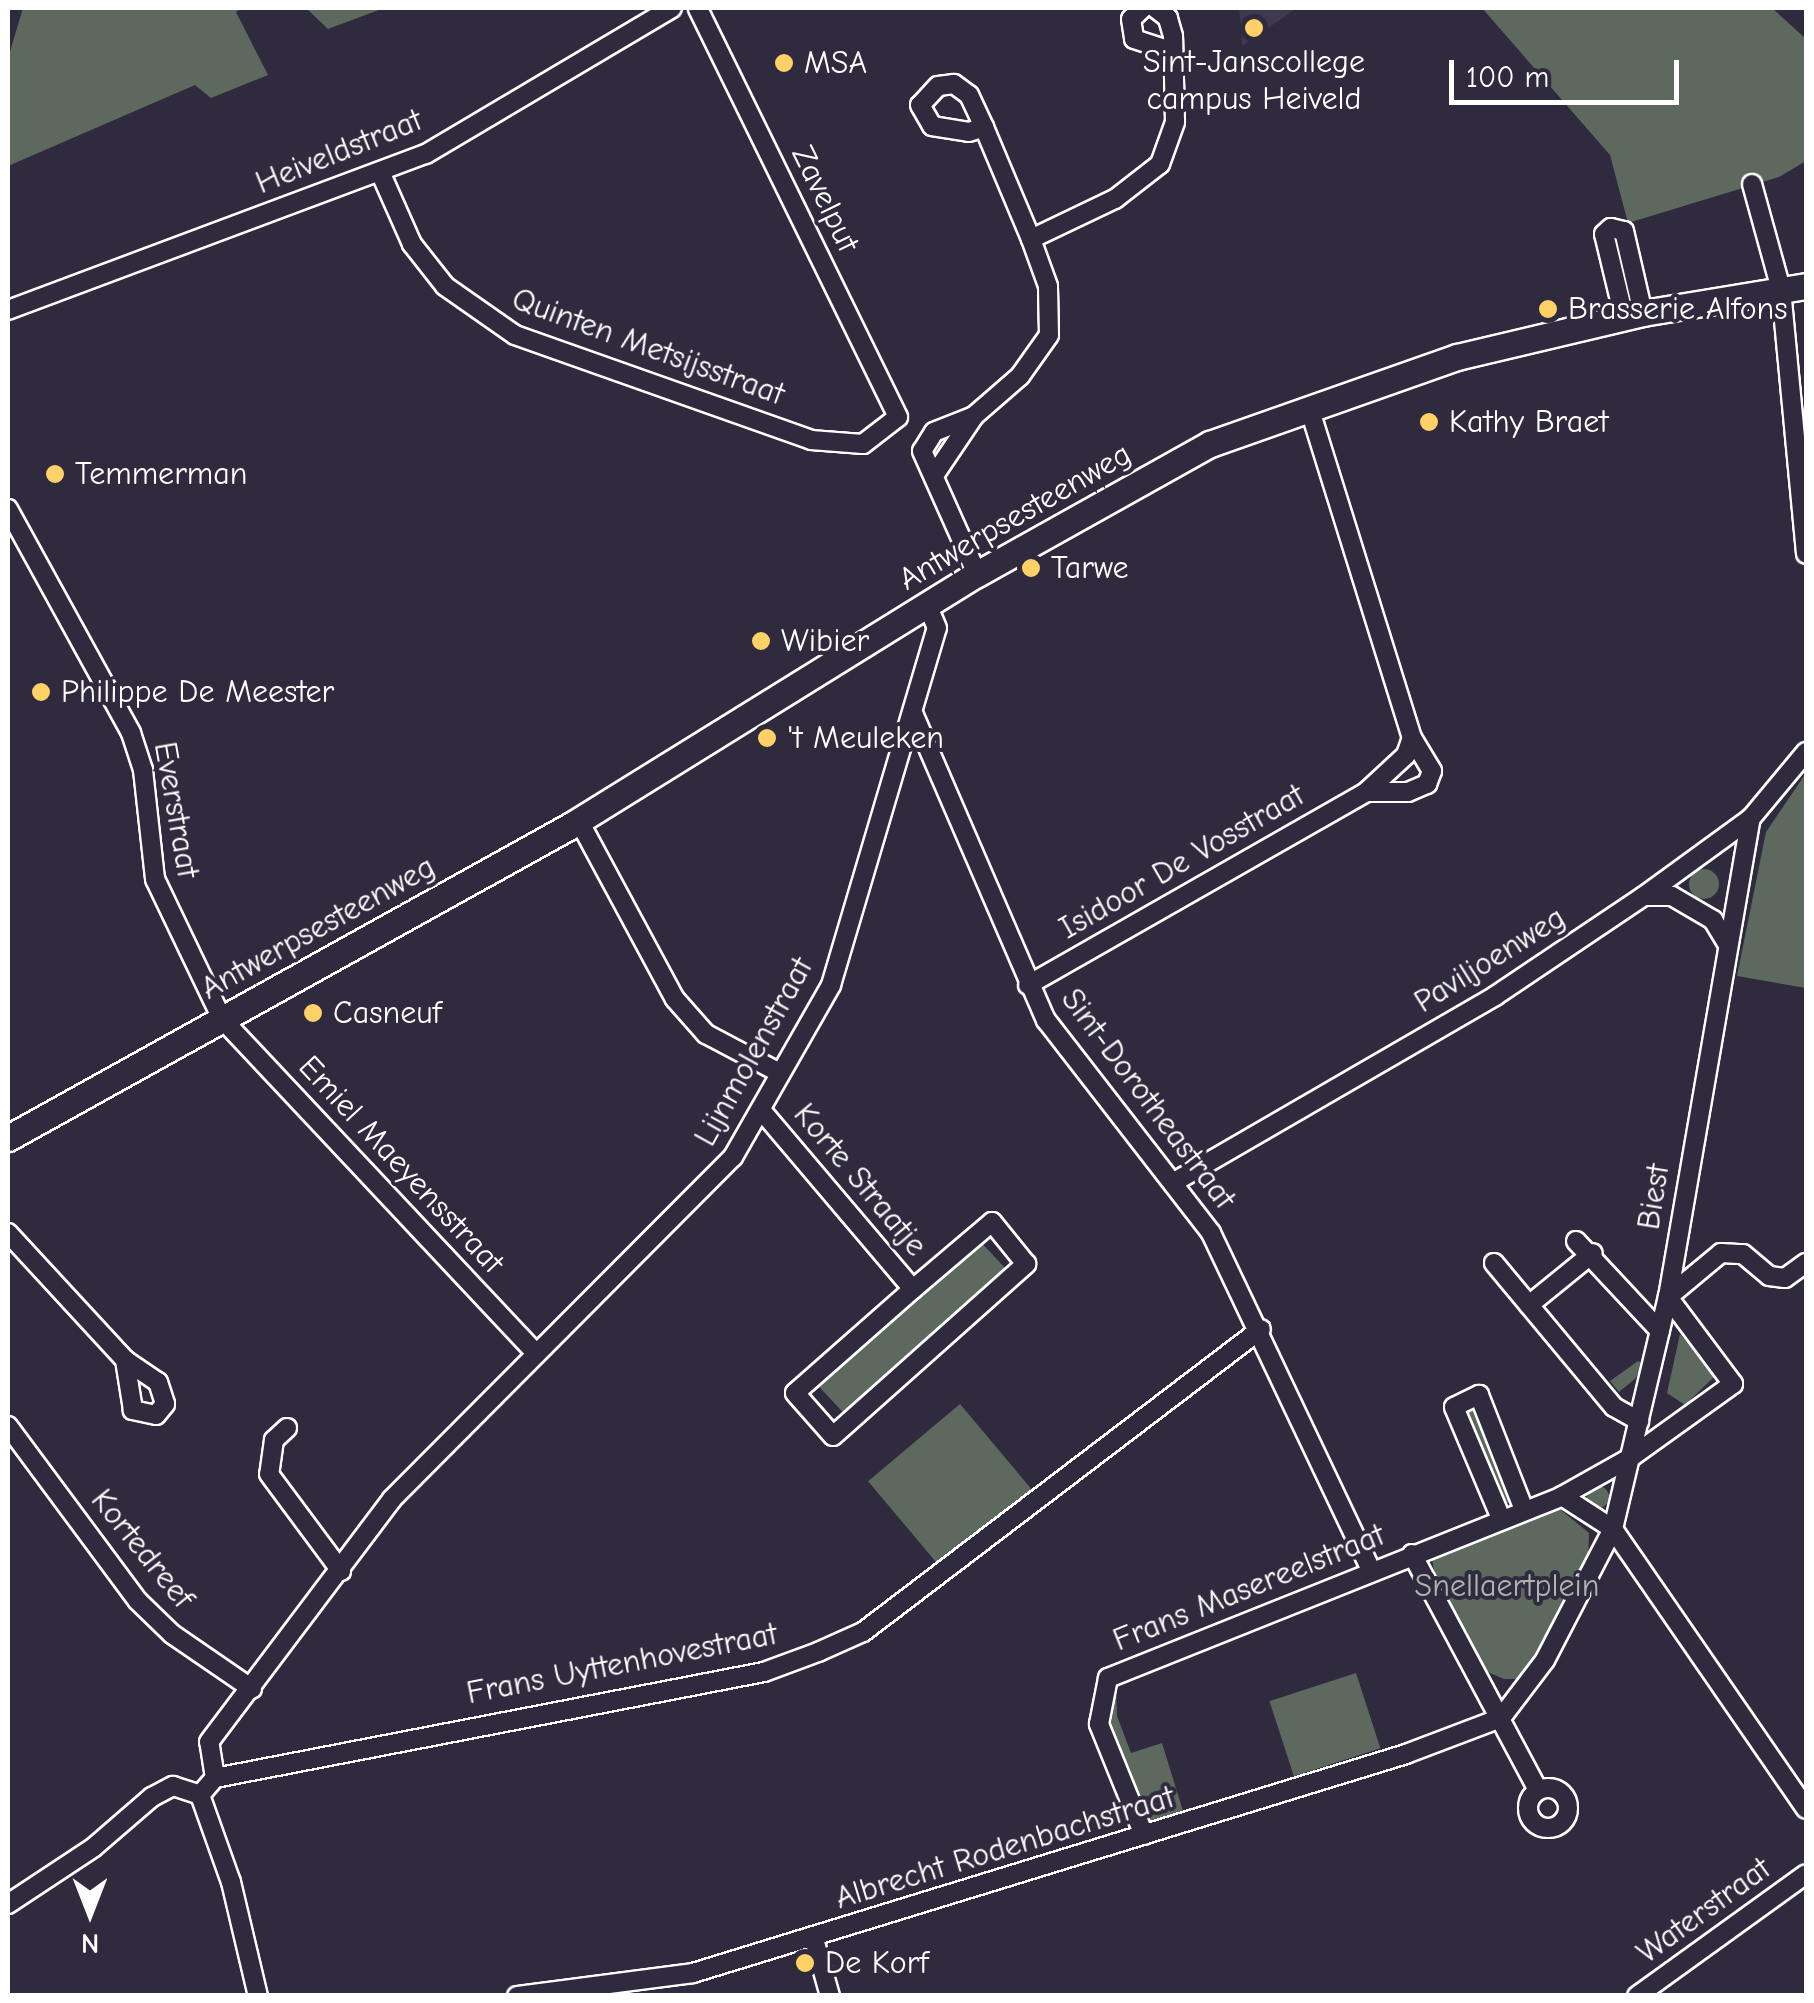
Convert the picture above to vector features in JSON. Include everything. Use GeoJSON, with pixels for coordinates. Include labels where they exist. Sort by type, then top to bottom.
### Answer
{"type":"FeatureCollection","features":[{"type":"Feature","properties":{"kind":"main road","name":"Antwerpsesteenweg"},"geometry":{"type":"LineString","coordinates":[[8,1138],[579,821],[977,574],[1210,444],[1457,357],[1633,315],[1794,288]]}},
{"type":"Feature","properties":{"kind":"street","name":"Heiveldstraat"},"geometry":{"type":"LineString","coordinates":[[8,310],[381,174],[672,8]]}},
{"type":"Feature","properties":{"kind":"street","name":"Zavelput"},"geometry":{"type":"LineString","coordinates":[[698,8],[898,416]]}},
{"type":"Feature","properties":{"kind":"street"},"geometry":{"type":"LineString","coordinates":[[1143,8],[1131,19],[1134,39],[1170,52]]}},
{"type":"Feature","properties":{"kind":"street"},"geometry":{"type":"LineString","coordinates":[[1031,239],[1115,199],[1160,164],[1176,122],[1170,52],[1172,27],[1154,8]]}},
{"type":"Feature","properties":{"kind":"street"},"geometry":{"type":"LineString","coordinates":[[935,474],[974,416],[1020,376],[1049,335],[1048,286],[984,126]]}},
{"type":"Feature","properties":{"kind":"street","name":"Quinten Metsijsstraat"},"geometry":{"type":"LineString","coordinates":[[381,174],[412,244],[444,286],[515,335],[812,440],[863,444],[898,416]]}},
{"type":"Feature","properties":{"kind":"street"},"geometry":{"type":"LineString","coordinates":[[1752,184],[1794,288],[1806,554]]}},
{"type":"Feature","properties":{"kind":"street","name":"Isidoor De Vosstraat"},"geometry":{"type":"LineString","coordinates":[[1310,407],[1412,738],[1432,771],[1427,784],[1408,792],[1366,792]]}},
{"type":"Feature","properties":{"kind":"street"},"geometry":{"type":"LineString","coordinates":[[974,416],[934,432],[922,451],[977,574]]}},
{"type":"Feature","properties":{"kind":"street","name":"Everstraat"},"geometry":{"type":"LineString","coordinates":[[8,509],[131,732],[144,770],[155,880],[222,1019]]}},
{"type":"Feature","properties":{"kind":"street","name":"Lijnmolenstraat"},"geometry":{"type":"LineString","coordinates":[[215,1778],[209,1742],[392,1499],[703,1192],[762,1110],[831,985],[937,628],[927,605]]}},
{"type":"Feature","properties":{"kind":"street","name":"Sint-Dorotheastraat"},"geometry":{"type":"LineString","coordinates":[[913,712],[1046,1020],[1176,1181],[1261,1329],[1371,1570]]}},
{"type":"Feature","properties":{"kind":"street","name":"Isidoor De Vosstraat"},"geometry":{"type":"LineString","coordinates":[[1028,985],[1366,792],[1396,767],[1412,738]]}},
{"type":"Feature","properties":{"kind":"street","name":"Paviljoenweg"},"geometry":{"type":"LineString","coordinates":[[1176,1181],[1495,996],[1644,896],[1750,818],[1806,752]]}},
{"type":"Feature","properties":{"kind":"street","name":"Biest"},"geometry":{"type":"LineString","coordinates":[[1501,1718],[1546,1660],[1613,1529],[1668,1297],[1750,818]]}},
{"type":"Feature","properties":{"kind":"street"},"geometry":{"type":"LineString","coordinates":[[579,821],[676,998],[706,1034],[780,1073]]}},
{"type":"Feature","properties":{"kind":"street"},"geometry":{"type":"LineString","coordinates":[[1644,896],[1672,896],[1713,920],[1726,943]]}},
{"type":"Feature","properties":{"kind":"street","name":"Emiel Maeyensstraat"},"geometry":{"type":"LineString","coordinates":[[222,1019],[536,1353]]}},
{"type":"Feature","properties":{"kind":"street","name":"Korte Straatje"},"geometry":{"type":"LineString","coordinates":[[762,1110],[913,1290]]}},
{"type":"Feature","properties":{"kind":"street","name":"Korte Straatje"},"geometry":{"type":"LineString","coordinates":[[992,1222],[1026,1264],[833,1436],[795,1394],[913,1290],[992,1222]]}},
{"type":"Feature","properties":{"kind":"street"},"geometry":{"type":"LineString","coordinates":[[8,1233],[125,1360]]}},
{"type":"Feature","properties":{"kind":"street"},"geometry":{"type":"LineString","coordinates":[[1576,1242],[1592,1253],[1660,1330]]}},
{"type":"Feature","properties":{"kind":"street"},"geometry":{"type":"LineString","coordinates":[[1529,1305],[1592,1253]]}},
{"type":"Feature","properties":{"kind":"street"},"geometry":{"type":"LineString","coordinates":[[1668,1297],[1721,1253],[1744,1254],[1769,1276],[1784,1278],[1806,1264]]}},
{"type":"Feature","properties":{"kind":"street"},"geometry":{"type":"LineString","coordinates":[[1494,1263],[1614,1407],[1640,1421]]}},
{"type":"Feature","properties":{"kind":"street","name":"Frans Masereelstraat"},"geometry":{"type":"LineString","coordinates":[[1144,1835],[1099,1724],[1108,1678],[1500,1516],[1562,1496],[1630,1458],[1733,1384],[1668,1297]]}},
{"type":"Feature","properties":{"kind":"street","name":"Frans Uyttenhovestraat"},"geometry":{"type":"LineString","coordinates":[[215,1778],[764,1672],[818,1652],[863,1632],[1261,1329]]}},
{"type":"Feature","properties":{"kind":"street"},"geometry":{"type":"LineString","coordinates":[[1500,1516],[1454,1407],[1479,1396],[1523,1507]]}},
{"type":"Feature","properties":{"kind":"street","name":"Kortedreef"},"geometry":{"type":"LineString","coordinates":[[8,1426],[138,1601],[172,1634],[252,1689]]}},
{"type":"Feature","properties":{"kind":"street"},"geometry":{"type":"LineString","coordinates":[[287,1428],[274,1440],[269,1474],[341,1570]]}},
{"type":"Feature","properties":{"kind":"street"},"geometry":{"type":"LineString","coordinates":[[1562,1496],[1613,1529],[1806,1810]]}},
{"type":"Feature","properties":{"kind":"street"},"geometry":{"type":"LineString","coordinates":[[1412,1554],[1538,1790]]}},
{"type":"Feature","properties":{"kind":"street","name":"Albrecht Rodenbachstraat"},"geometry":{"type":"LineString","coordinates":[[517,1996],[693,1973],[814,1939],[1501,1718]]}},
{"type":"Feature","properties":{"kind":"street"},"geometry":{"type":"LineString","coordinates":[[200,1795],[215,1778]]}},
{"type":"Feature","properties":{"kind":"street"},"geometry":{"type":"LineString","coordinates":[[8,1904],[94,1846],[152,1797],[172,1786],[200,1795]]}},
{"type":"Feature","properties":{"kind":"street"},"geometry":{"type":"LineString","coordinates":[[200,1795],[230,1882],[258,1996]]}},
{"type":"Feature","properties":{"kind":"street","name":"Waterstraat"},"geometry":{"type":"LineString","coordinates":[[1637,1996],[1806,1874]]}},
{"type":"Feature","properties":{"kind":"street"},"geometry":{"type":"LineString","coordinates":[[814,1939],[830,1996]]}},
{"type":"Feature","properties":{"kind":"shaded area","name":"Sint-Janscollege campus Heiveld"},"geometry":{"type":"Polygon","coordinates":[[[1239,8],[1297,8],[1242,46],[1239,8]]]}},
{"type":"Feature","properties":{"kind":"green space"},"geometry":{"type":"Polygon","coordinates":[[[23,8],[242,8],[236,12],[268,75],[211,98],[195,85],[8,166],[8,58],[23,8]]]}},
{"type":"Feature","properties":{"kind":"green space"},"geometry":{"type":"Polygon","coordinates":[[[306,8],[384,8],[328,29],[306,8]]]}},
{"type":"Feature","properties":{"kind":"green space"},"geometry":{"type":"Polygon","coordinates":[[[1482,8],[1772,8],[1806,39],[1806,161],[1779,177],[1628,223],[1610,155],[1482,8]]]}},
{"type":"Feature","properties":{"kind":"green space"},"geometry":{"type":"Polygon","coordinates":[[[1806,773],[1806,988],[1737,976],[1766,832],[1806,773]]]}},
{"type":"Feature","properties":{"kind":"green space"},"geometry":{"type":"Polygon","coordinates":[[[1704,869],[1715,873],[1719,884],[1715,895],[1704,899],[1693,895],[1689,884],[1693,873],[1704,869]]]}},
{"type":"Feature","properties":{"kind":"green space"},"geometry":{"type":"Polygon","coordinates":[[[978,1239],[1010,1273],[851,1421],[819,1387],[978,1239]]]}},
{"type":"Feature","properties":{"kind":"green space"},"geometry":{"type":"Polygon","coordinates":[[[1680,1334],[1715,1376],[1685,1405],[1667,1393],[1680,1334]]]}},
{"type":"Feature","properties":{"kind":"green space"},"geometry":{"type":"Polygon","coordinates":[[[1638,1361],[1643,1364],[1636,1378],[1619,1392],[1610,1381],[1638,1361]]]}},
{"type":"Feature","properties":{"kind":"green space"},"geometry":{"type":"Polygon","coordinates":[[[960,1404],[1031,1489],[939,1566],[868,1481],[960,1404]]]}},
{"type":"Feature","properties":{"kind":"green space"},"geometry":{"type":"Polygon","coordinates":[[[1475,1404],[1514,1500],[1502,1505],[1463,1409],[1475,1404]]]}},
{"type":"Feature","properties":{"kind":"green space"},"geometry":{"type":"Polygon","coordinates":[[[1598,1486],[1606,1489],[1606,1505],[1598,1508],[1590,1505],[1587,1497],[1590,1489],[1598,1486]]]}},
{"type":"Feature","properties":{"kind":"green space","name":"Snellaertplein"},"geometry":{"type":"Polygon","coordinates":[[[1556,1506],[1589,1533],[1588,1565],[1539,1657],[1518,1679],[1504,1679],[1483,1670],[1438,1592],[1432,1559],[1442,1548],[1556,1506]]]}},
{"type":"Feature","properties":{"kind":"green space"},"geometry":{"type":"Polygon","coordinates":[[[1356,1673],[1380,1748],[1294,1776],[1269,1701],[1356,1673]]]}},
{"type":"Feature","properties":{"kind":"green space"},"geometry":{"type":"Polygon","coordinates":[[[1116,1680],[1117,1716],[1131,1753],[1162,1743],[1183,1811],[1144,1823],[1105,1723],[1116,1680]]]}},
{"type":"Feature","properties":{"kind":"place","name":"Sint-Janscollege campus Heiveld"},"geometry":{"type":"Point","coordinates":[1254,28]}},
{"type":"Feature","properties":{"kind":"place","name":"MSA"},"geometry":{"type":"Point","coordinates":[784,63]}},
{"type":"Feature","properties":{"kind":"place","name":"Brasserie Alfons"},"geometry":{"type":"Point","coordinates":[1548,309]}},
{"type":"Feature","properties":{"kind":"place","name":"Kathy Braet"},"geometry":{"type":"Point","coordinates":[1429,422]}},
{"type":"Feature","properties":{"kind":"place","name":"Temmerman"},"geometry":{"type":"Point","coordinates":[55,474]}},
{"type":"Feature","properties":{"kind":"place","name":"Tarwe"},"geometry":{"type":"Point","coordinates":[1031,568]}},
{"type":"Feature","properties":{"kind":"place","name":"Wibier"},"geometry":{"type":"Point","coordinates":[761,641]}},
{"type":"Feature","properties":{"kind":"place","name":"Philippe De Meester"},"geometry":{"type":"Point","coordinates":[41,692]}},
{"type":"Feature","properties":{"kind":"place","name":"'t Meuleken"},"geometry":{"type":"Point","coordinates":[767,738]}},
{"type":"Feature","properties":{"kind":"place","name":"Casneuf"},"geometry":{"type":"Point","coordinates":[313,1013]}},
{"type":"Feature","properties":{"kind":"place","name":"De Korf"},"geometry":{"type":"Point","coordinates":[805,1963]}}]}
